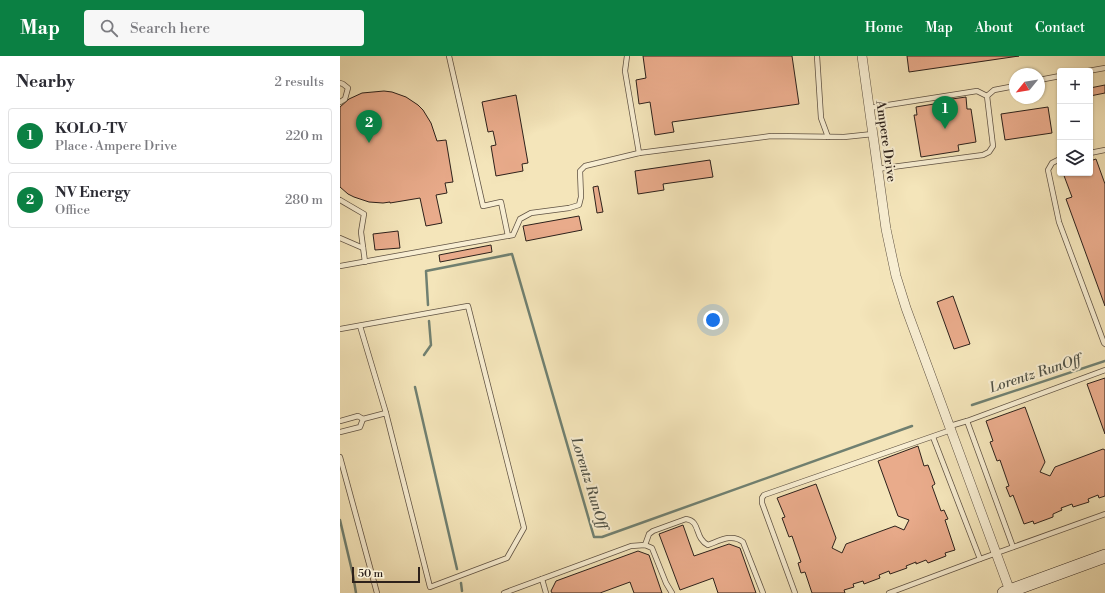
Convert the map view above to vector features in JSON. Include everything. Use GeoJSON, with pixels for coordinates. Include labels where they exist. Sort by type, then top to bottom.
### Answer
{"type":"FeatureCollection","features":[{"type":"Feature","properties":{"kind":"main road"},"geometry":{"type":"LineString","coordinates":[[1007,592],[1105,556]]}},
{"type":"Feature","properties":{"kind":"street","name":"Ampere Drive"},"geometry":{"type":"LineString","coordinates":[[862,56],[886,229],[900,290],[996,553],[1007,592]]}},
{"type":"Feature","properties":{"kind":"lane"},"geometry":{"type":"LineString","coordinates":[[449,56],[484,206],[501,202],[508,236]]}},
{"type":"Feature","properties":{"kind":"lane"},"geometry":{"type":"LineString","coordinates":[[627,56],[625,71],[639,153]]}},
{"type":"Feature","properties":{"kind":"lane"},"geometry":{"type":"LineString","coordinates":[[817,56],[821,118],[828,137]]}},
{"type":"Feature","properties":{"kind":"lane"},"geometry":{"type":"LineString","coordinates":[[1093,70],[1105,68]]}},
{"type":"Feature","properties":{"kind":"lane"},"geometry":{"type":"LineString","coordinates":[[1045,79],[1057,77]]}},
{"type":"Feature","properties":{"kind":"lane"},"geometry":{"type":"LineString","coordinates":[[340,83],[348,88],[345,99],[340,102]]}},
{"type":"Feature","properties":{"kind":"lane"},"geometry":{"type":"LineString","coordinates":[[987,96],[994,90],[1009,87]]}},
{"type":"Feature","properties":{"kind":"lane"},"geometry":{"type":"LineString","coordinates":[[869,108],[977,92],[987,96]]}},
{"type":"Feature","properties":{"kind":"lane"},"geometry":{"type":"LineString","coordinates":[[877,169],[983,155],[989,152],[993,146],[987,96]]}},
{"type":"Feature","properties":{"kind":"lane"},"geometry":{"type":"LineString","coordinates":[[340,266],[514,235],[520,219],[531,213],[569,208],[579,205],[581,197],[580,171],[585,166],[639,153],[772,136],[844,137],[873,134]]}},
{"type":"Feature","properties":{"kind":"lane"},"geometry":{"type":"LineString","coordinates":[[1093,152],[1105,150]]}},
{"type":"Feature","properties":{"kind":"lane"},"geometry":{"type":"LineString","coordinates":[[1057,160],[1052,163],[1048,170],[1058,222],[1105,344]]}},
{"type":"Feature","properties":{"kind":"lane"},"geometry":{"type":"LineString","coordinates":[[340,200],[364,214],[361,232],[365,262]]}},
{"type":"Feature","properties":{"kind":"lane"},"geometry":{"type":"LineString","coordinates":[[340,238],[363,248]]}},
{"type":"Feature","properties":{"kind":"lane"},"geometry":{"type":"LineString","coordinates":[[340,330],[360,326],[468,306],[524,528],[507,558],[430,587],[386,413],[360,326]]}},
{"type":"Feature","properties":{"kind":"lane"},"geometry":{"type":"LineString","coordinates":[[795,593],[762,503],[762,498],[764,495],[933,437],[967,421],[1105,370]]}},
{"type":"Feature","properties":{"kind":"lane"},"geometry":{"type":"LineString","coordinates":[[340,421],[358,416],[363,419],[386,413]]}},
{"type":"Feature","properties":{"kind":"lane"},"geometry":{"type":"LineString","coordinates":[[340,432],[360,427],[363,419]]}},
{"type":"Feature","properties":{"kind":"lane"},"geometry":{"type":"LineString","coordinates":[[967,421],[1013,547]]}},
{"type":"Feature","properties":{"kind":"lane"},"geometry":{"type":"LineString","coordinates":[[933,437],[980,559]]}},
{"type":"Feature","properties":{"kind":"lane"},"geometry":{"type":"LineString","coordinates":[[340,457],[377,593]]}},
{"type":"Feature","properties":{"kind":"lane"},"geometry":{"type":"LineString","coordinates":[[889,593],[1105,514]]}},
{"type":"Feature","properties":{"kind":"lane"},"geometry":{"type":"LineString","coordinates":[[645,545],[649,534],[653,531],[686,519],[694,522],[701,541],[708,545],[730,537],[740,539],[743,542],[762,593]]}},
{"type":"Feature","properties":{"kind":"lane"},"geometry":{"type":"LineString","coordinates":[[508,592],[631,546],[645,545],[652,548],[666,584],[672,593]]}},
{"type":"Feature","properties":{"kind":"lane"},"geometry":{"type":"LineString","coordinates":[[542,579],[546,593]]}},
{"type":"Feature","properties":{"kind":"building"},"geometry":{"type":"Polygon","coordinates":[[[643,56],[792,56],[799,104],[672,122],[674,132],[655,135],[650,102],[639,104],[636,80],[646,78],[643,56]]]}},
{"type":"Feature","properties":{"kind":"building"},"geometry":{"type":"Polygon","coordinates":[[[907,56],[1019,56],[909,72],[907,56]]]}},
{"type":"Feature","properties":{"kind":"building"},"geometry":{"type":"Polygon","coordinates":[[[1105,85],[1105,93],[1093,95],[1093,87],[1105,85]]]}},
{"type":"Feature","properties":{"kind":"building"},"geometry":{"type":"Polygon","coordinates":[[[384,91],[406,97],[418,105],[431,123],[437,141],[446,140],[453,182],[445,183],[447,193],[436,195],[442,223],[426,226],[420,198],[390,203],[369,202],[348,194],[340,187],[340,107],[349,99],[362,93],[384,91]]]}},
{"type":"Feature","properties":{"kind":"building"},"geometry":{"type":"Polygon","coordinates":[[[516,95],[528,163],[522,164],[523,171],[496,176],[491,146],[496,145],[493,131],[488,132],[482,102],[516,95]]]}},
{"type":"Feature","properties":{"kind":"building"},"geometry":{"type":"Polygon","coordinates":[[[966,97],[967,109],[971,109],[976,142],[958,145],[959,151],[921,157],[914,115],[917,115],[916,107],[966,97]]]}},
{"type":"Feature","properties":{"kind":"building"},"geometry":{"type":"Polygon","coordinates":[[[1048,107],[1052,133],[1005,140],[1001,114],[1048,107]]]}},
{"type":"Feature","properties":{"kind":"building"},"geometry":{"type":"Polygon","coordinates":[[[1096,159],[1105,184],[1105,306],[1066,199],[1072,197],[1064,176],[1093,176],[1093,160],[1096,159]]]}},
{"type":"Feature","properties":{"kind":"building"},"geometry":{"type":"Polygon","coordinates":[[[710,160],[713,177],[663,184],[664,190],[638,194],[635,171],[710,160]]]}},
{"type":"Feature","properties":{"kind":"building"},"geometry":{"type":"Polygon","coordinates":[[[598,186],[603,212],[597,213],[593,187],[598,186]]]}},
{"type":"Feature","properties":{"kind":"building"},"geometry":{"type":"Polygon","coordinates":[[[579,216],[582,230],[526,241],[523,226],[579,216]]]}},
{"type":"Feature","properties":{"kind":"building"},"geometry":{"type":"Polygon","coordinates":[[[398,231],[400,248],[375,250],[373,234],[398,231]]]}},
{"type":"Feature","properties":{"kind":"building"},"geometry":{"type":"Polygon","coordinates":[[[491,245],[492,252],[440,262],[439,255],[491,245]]]}},
{"type":"Feature","properties":{"kind":"building"},"geometry":{"type":"Polygon","coordinates":[[[953,296],[970,344],[954,349],[937,302],[953,296]]]}},
{"type":"Feature","properties":{"kind":"building"},"geometry":{"type":"Polygon","coordinates":[[[1105,378],[1105,434],[1087,384],[1105,378]]]}},
{"type":"Feature","properties":{"kind":"building"},"geometry":{"type":"Polygon","coordinates":[[[1025,407],[1045,462],[1040,472],[1050,476],[1055,467],[1103,449],[1105,450],[1105,496],[1099,498],[1098,495],[1088,499],[1089,502],[1073,507],[1072,504],[1061,508],[1062,510],[1053,514],[1053,517],[1034,524],[1033,521],[1024,524],[1013,495],[1010,497],[1006,487],[1009,486],[1000,460],[997,461],[990,442],[993,441],[986,421],[1025,407]]]}},
{"type":"Feature","properties":{"kind":"building"},"geometry":{"type":"Polygon","coordinates":[[[918,446],[924,466],[928,465],[935,484],[932,486],[941,511],[944,510],[948,519],[945,520],[955,550],[945,553],[946,556],[928,563],[926,560],[916,564],[916,562],[906,566],[907,568],[890,574],[889,571],[879,575],[880,578],[864,584],[863,581],[853,584],[854,587],[844,590],[845,593],[812,593],[805,572],[801,573],[798,563],[801,562],[792,536],[789,537],[782,518],[785,517],[777,498],[816,484],[836,538],[832,548],[842,553],[846,544],[895,526],[904,530],[909,520],[898,516],[878,461],[918,446]]]}},
{"type":"Feature","properties":{"kind":"building"},"geometry":{"type":"Polygon","coordinates":[[[683,525],[694,556],[729,544],[740,548],[756,593],[718,593],[713,578],[680,590],[659,534],[683,525]]]}},
{"type":"Feature","properties":{"kind":"building"},"geometry":{"type":"Polygon","coordinates":[[[638,551],[649,555],[662,593],[634,593],[630,582],[600,593],[552,593],[551,591],[556,581],[638,551]]]}},
{"type":"Feature","properties":{"kind":"waterway","name":"Lorentz RunOff"},"geometry":{"type":"LineString","coordinates":[[428,305],[426,271],[512,254],[594,537],[602,537],[912,426]]}},
{"type":"Feature","properties":{"kind":"waterway","name":"Lorentz RunOff"},"geometry":{"type":"LineString","coordinates":[[424,355],[431,345],[429,321]]}},
{"type":"Feature","properties":{"kind":"waterway","name":"Lorentz RunOff"},"geometry":{"type":"LineString","coordinates":[[972,405],[1105,361]]}},
{"type":"Feature","properties":{"kind":"waterway","name":"Lorentz RunOff"},"geometry":{"type":"LineString","coordinates":[[415,387],[457,569]]}},
{"type":"Feature","properties":{"kind":"waterway"},"geometry":{"type":"LineString","coordinates":[[340,520],[356,593]]}},
{"type":"Feature","properties":{"kind":"waterway","name":"Lorentz RunOff"},"geometry":{"type":"LineString","coordinates":[[461,583],[462,591]]}},
{"type":"Feature","properties":{"kind":"place","name":"KOLO-TV"},"geometry":{"type":"Point","coordinates":[945,129]}},
{"type":"Feature","properties":{"kind":"place","name":"NV Energy"},"geometry":{"type":"Point","coordinates":[369,143]}}]}
